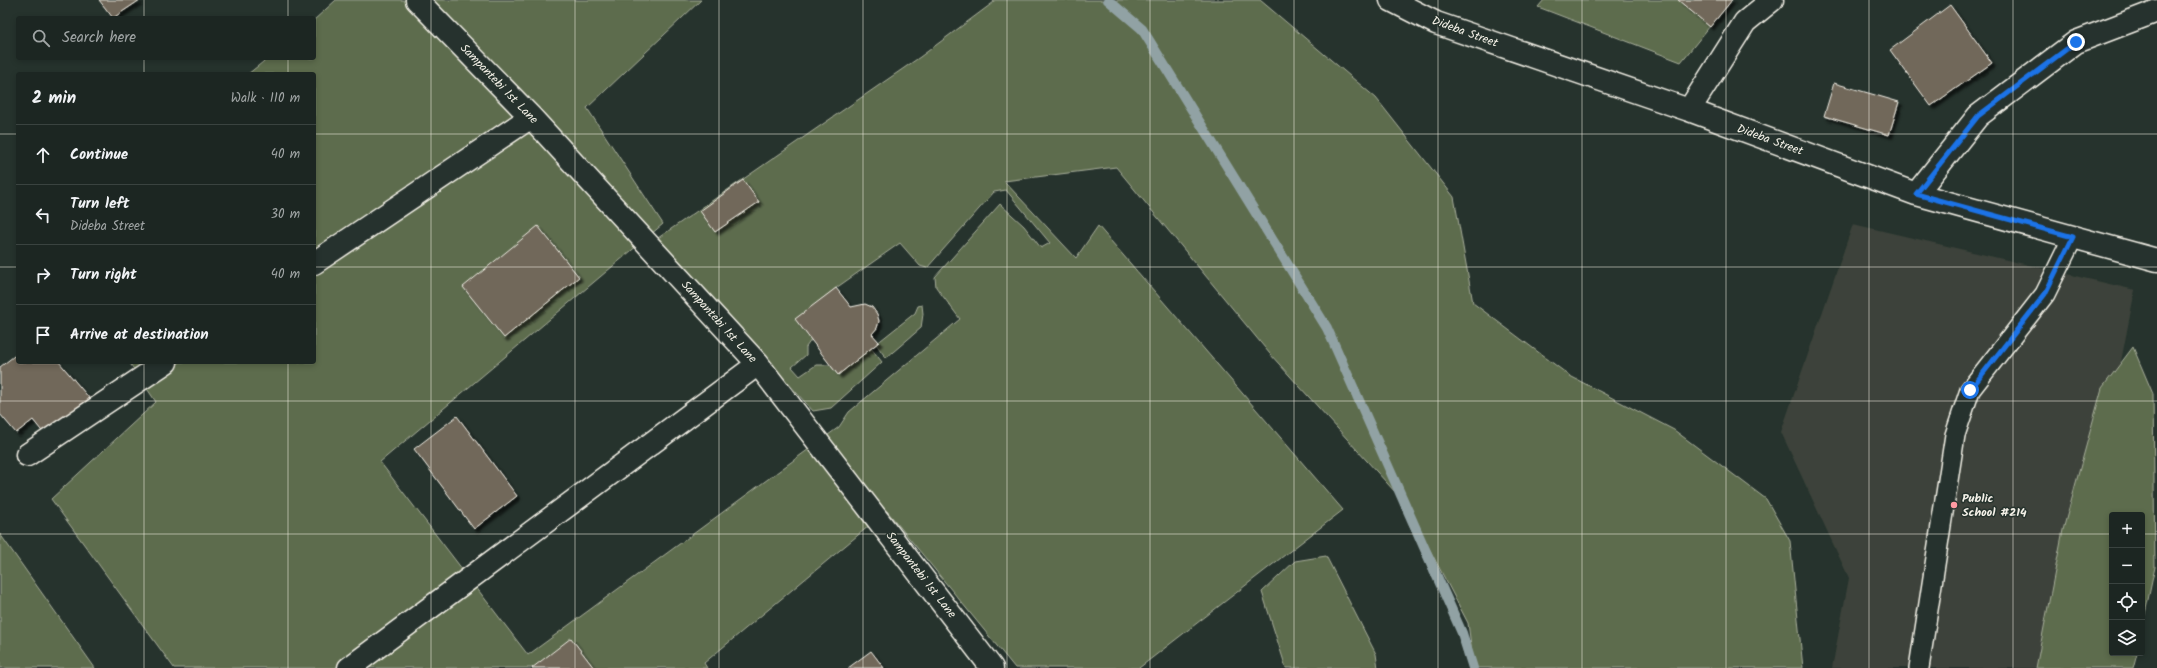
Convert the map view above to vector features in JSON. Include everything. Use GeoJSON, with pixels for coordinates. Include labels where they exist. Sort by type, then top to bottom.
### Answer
{"type":"FeatureCollection","features":[{"type":"Feature","properties":{"kind":"street","name":"Sampantebi 1st Lane"},"geometry":{"type":"LineString","coordinates":[[417,0],[531,117],[758,364],[992,668]]}},
{"type":"Feature","properties":{"kind":"street","name":"Dideba Street"},"geometry":{"type":"LineString","coordinates":[[1391,0],[1436,23],[1689,110],[1916,194],[2157,260]]}},
{"type":"Feature","properties":{"kind":"street"},"geometry":{"type":"LineString","coordinates":[[1689,110],[1745,22],[1772,0]]}},
{"type":"Feature","properties":{"kind":"street"},"geometry":{"type":"LineString","coordinates":[[1916,194],[1978,116],[2076,42],[2157,11]]}},
{"type":"Feature","properties":{"kind":"street"},"geometry":{"type":"LineString","coordinates":[[316,262],[531,117]]}},
{"type":"Feature","properties":{"kind":"street"},"geometry":{"type":"LineString","coordinates":[[27,455],[163,364]]}},
{"type":"Feature","properties":{"kind":"street"},"geometry":{"type":"LineString","coordinates":[[349,668],[758,364]]}},
{"type":"Feature","properties":{"kind":"lane"},"geometry":{"type":"LineString","coordinates":[[1919,668],[1956,435],[1970,390],[2045,294],[2073,237]]}},
{"type":"Feature","properties":{"kind":"shaded area","name":"Public School #214"},"geometry":{"type":"Polygon","coordinates":[[[1853,224],[2135,290],[2061,668],[1832,668],[1849,578],[1781,432],[1853,224]]]}},
{"type":"Feature","properties":{"kind":"green space"},"geometry":{"type":"Polygon","coordinates":[[[336,0],[701,0],[587,108],[663,224],[380,462],[528,655],[839,427],[849,412],[960,319],[936,287],[935,277],[1000,204],[1024,226],[1041,248],[1050,243],[1006,190],[994,192],[927,268],[920,266],[900,243],[836,288],[796,319],[811,340],[806,347],[806,355],[792,367],[800,376],[816,365],[830,365],[838,375],[871,348],[882,362],[831,408],[813,411],[658,238],[920,57],[994,2],[993,0],[1260,0],[1376,98],[1454,197],[1473,303],[1570,376],[1674,430],[1766,499],[1790,541],[1803,668],[1474,668],[1468,623],[1406,504],[1270,354],[1116,167],[1004,181],[1076,258],[1098,226],[1343,510],[1139,668],[1015,668],[887,511],[704,663],[707,668],[174,668],[51,499],[156,402],[130,364],[316,364],[316,72],[250,72],[266,60],[316,60],[316,18],[336,0]]]}},
{"type":"Feature","properties":{"kind":"green space"},"geometry":{"type":"Polygon","coordinates":[[[1544,0],[1731,0],[1681,62],[1538,7],[1544,0]]]}},
{"type":"Feature","properties":{"kind":"green space"},"geometry":{"type":"Polygon","coordinates":[[[922,305],[923,314],[921,328],[886,358],[876,344],[915,313],[918,306],[922,305]]]}},
{"type":"Feature","properties":{"kind":"green space"},"geometry":{"type":"Polygon","coordinates":[[[2133,347],[2153,394],[2155,567],[2145,614],[2145,512],[2109,512],[2109,656],[2136,656],[2133,668],[2036,668],[2063,530],[2102,388],[2133,347]]]}},
{"type":"Feature","properties":{"kind":"green space"},"geometry":{"type":"Polygon","coordinates":[[[0,534],[95,668],[0,668],[0,534]]]}},
{"type":"Feature","properties":{"kind":"green space"},"geometry":{"type":"Polygon","coordinates":[[[1326,556],[1376,654],[1378,668],[1286,668],[1262,592],[1295,561],[1326,556]]]}},
{"type":"Feature","properties":{"kind":"building"},"geometry":{"type":"Polygon","coordinates":[[[99,0],[140,0],[116,16],[111,16],[99,0]]]}},
{"type":"Feature","properties":{"kind":"building"},"geometry":{"type":"Polygon","coordinates":[[[1678,0],[1732,0],[1710,27],[1678,0]]]}},
{"type":"Feature","properties":{"kind":"building"},"geometry":{"type":"Polygon","coordinates":[[[1950,5],[1992,63],[1931,106],[1890,50],[1950,5]]]}},
{"type":"Feature","properties":{"kind":"building"},"geometry":{"type":"Polygon","coordinates":[[[1834,83],[1899,102],[1889,135],[1824,116],[1834,83]]]}},
{"type":"Feature","properties":{"kind":"building"},"geometry":{"type":"Polygon","coordinates":[[[743,180],[759,202],[715,232],[700,211],[743,180]]]}},
{"type":"Feature","properties":{"kind":"building"},"geometry":{"type":"Polygon","coordinates":[[[538,226],[579,277],[504,338],[463,287],[538,226]]]}},
{"type":"Feature","properties":{"kind":"building"},"geometry":{"type":"Polygon","coordinates":[[[836,288],[851,307],[865,304],[872,307],[877,314],[879,321],[877,328],[872,334],[879,342],[838,375],[795,319],[836,288]]]}},
{"type":"Feature","properties":{"kind":"building"},"geometry":{"type":"Polygon","coordinates":[[[16,355],[16,364],[61,364],[90,399],[45,435],[33,420],[16,433],[0,414],[0,367],[16,355]]]}},
{"type":"Feature","properties":{"kind":"building"},"geometry":{"type":"Polygon","coordinates":[[[457,416],[517,496],[474,529],[414,449],[457,416]]]}},
{"type":"Feature","properties":{"kind":"building"},"geometry":{"type":"Polygon","coordinates":[[[571,638],[594,668],[532,668],[571,638]]]}},
{"type":"Feature","properties":{"kind":"building"},"geometry":{"type":"Polygon","coordinates":[[[871,651],[884,668],[848,668],[871,651]]]}},
{"type":"Feature","properties":{"kind":"waterway"},"geometry":{"type":"LineString","coordinates":[[1108,0],[1142,29],[1327,328],[1462,633],[1473,668]]}},
{"type":"Feature","properties":{"kind":"place","name":"Public School #214"},"geometry":{"type":"Point","coordinates":[1954,505]}},
{"type":"Feature","properties":{"kind":"route"},"geometry":{"type":"LineString","coordinates":[[1970,390],[2045,294],[2073,237],[1916,194],[1978,116],[2076,42]]}}]}
